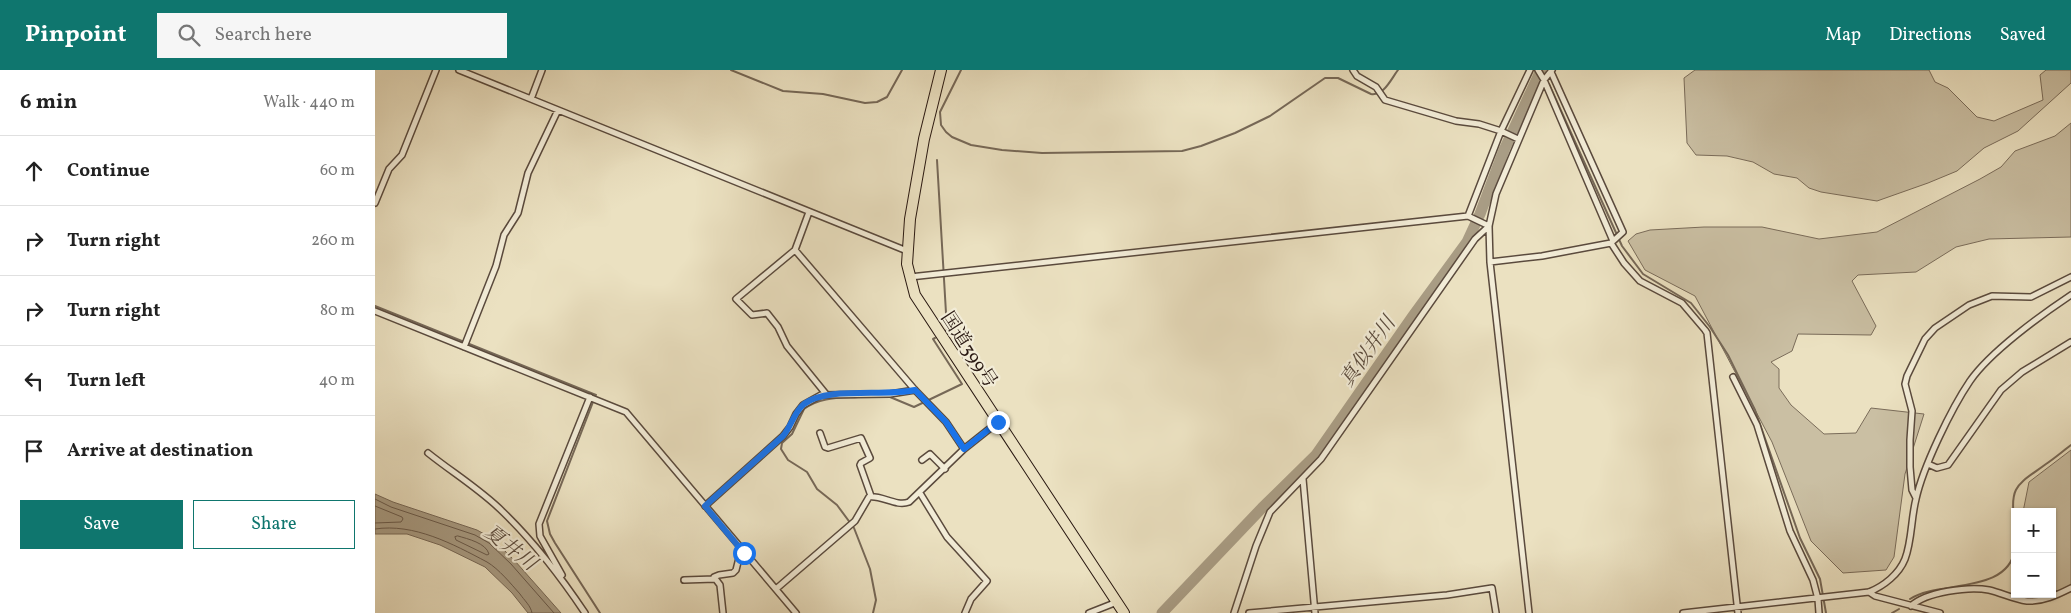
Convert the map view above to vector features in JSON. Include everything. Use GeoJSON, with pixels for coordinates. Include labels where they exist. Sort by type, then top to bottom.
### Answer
{"type":"FeatureCollection","features":[{"type":"Feature","properties":{"kind":"highway","name":"国道399号"},"geometry":{"type":"LineString","coordinates":[[941,70],[923,139],[910,219],[907,251],[910,277],[915,295],[1124,613]]}},
{"type":"Feature","properties":{"kind":"street"},"geometry":{"type":"LineString","coordinates":[[375,202],[389,169],[402,155],[436,70]]}},
{"type":"Feature","properties":{"kind":"street"},"geometry":{"type":"LineString","coordinates":[[459,70],[907,251]]}},
{"type":"Feature","properties":{"kind":"street"},"geometry":{"type":"LineString","coordinates":[[531,99],[542,70]]}},
{"type":"Feature","properties":{"kind":"street"},"geometry":{"type":"LineString","coordinates":[[1353,70],[1357,76],[1378,90],[1381,97],[1385,100],[1456,121],[1479,124],[1518,138]]}},
{"type":"Feature","properties":{"kind":"street"},"geometry":{"type":"LineString","coordinates":[[1469,217],[1530,70]]}},
{"type":"Feature","properties":{"kind":"street"},"geometry":{"type":"LineString","coordinates":[[1538,70],[1544,79],[1613,241],[1624,262],[1640,281],[1682,303],[1707,334],[1738,610]]}},
{"type":"Feature","properties":{"kind":"street"},"geometry":{"type":"LineString","coordinates":[[1490,262],[1542,256],[1613,241],[1623,232],[1551,71],[1544,79],[1518,138],[1487,225],[1490,262],[1529,613]]}},
{"type":"Feature","properties":{"kind":"street"},"geometry":{"type":"LineString","coordinates":[[466,344],[496,266],[504,236],[518,213],[528,174],[558,110]]}},
{"type":"Feature","properties":{"kind":"street"},"geometry":{"type":"LineString","coordinates":[[809,212],[795,250],[736,299],[751,315],[767,312],[781,332],[787,346],[826,394]]}},
{"type":"Feature","properties":{"kind":"street"},"geometry":{"type":"LineString","coordinates":[[910,277],[1469,217],[1487,225]]}},
{"type":"Feature","properties":{"kind":"street"},"geometry":{"type":"LineString","coordinates":[[1234,613],[1264,523],[1270,512],[1321,459],[1475,239],[1487,225]]}},
{"type":"Feature","properties":{"kind":"street"},"geometry":{"type":"LineString","coordinates":[[795,250],[915,390],[950,427],[964,449]]}},
{"type":"Feature","properties":{"kind":"street"},"geometry":{"type":"LineString","coordinates":[[1916,498],[1912,490],[1910,459],[1912,411],[1905,384],[1925,339],[1935,328],[1969,305],[1992,296],[2031,297],[2039,295],[2071,277]]}},
{"type":"Feature","properties":{"kind":"street"},"geometry":{"type":"LineString","coordinates":[[1683,613],[1738,610],[1869,592],[1876,590],[1893,577],[1905,559],[1916,498],[1928,464],[1970,381],[1984,364],[2012,340],[2048,310],[2071,295]]}},
{"type":"Feature","properties":{"kind":"street"},"geometry":{"type":"LineString","coordinates":[[375,311],[466,344],[626,412],[796,613]]}},
{"type":"Feature","properties":{"kind":"street"},"geometry":{"type":"LineString","coordinates":[[1928,464],[1937,468],[1948,465],[2001,390],[2022,372],[2071,342]]}},
{"type":"Feature","properties":{"kind":"street"},"geometry":{"type":"LineString","coordinates":[[1733,377],[1757,425],[1787,522],[1822,599],[1819,613]]}},
{"type":"Feature","properties":{"kind":"street"},"geometry":{"type":"LineString","coordinates":[[705,506],[783,436],[803,405],[815,398],[826,394],[890,394],[915,390]]}},
{"type":"Feature","properties":{"kind":"street"},"geometry":{"type":"LineString","coordinates":[[566,584],[540,536],[539,524],[590,397]]}},
{"type":"Feature","properties":{"kind":"street"},"geometry":{"type":"LineString","coordinates":[[871,496],[905,504],[945,469],[964,449],[998,422]]}},
{"type":"Feature","properties":{"kind":"street"},"geometry":{"type":"LineString","coordinates":[[820,433],[825,447],[828,448],[861,438],[869,458],[860,465],[871,496]]}},
{"type":"Feature","properties":{"kind":"street"},"geometry":{"type":"LineString","coordinates":[[428,452],[502,511],[543,554],[585,613]]}},
{"type":"Feature","properties":{"kind":"street"},"geometry":{"type":"LineString","coordinates":[[921,460],[930,454],[945,469]]}},
{"type":"Feature","properties":{"kind":"street"},"geometry":{"type":"LineString","coordinates":[[1303,479],[1315,613]]}},
{"type":"Feature","properties":{"kind":"street"},"geometry":{"type":"LineString","coordinates":[[919,493],[947,537],[987,581],[971,599],[965,613]]}},
{"type":"Feature","properties":{"kind":"street"},"geometry":{"type":"LineString","coordinates":[[776,589],[850,526],[855,521],[865,501],[871,496]]}},
{"type":"Feature","properties":{"kind":"street"},"geometry":{"type":"LineString","coordinates":[[684,580],[715,578],[719,575],[733,573],[736,570],[739,554],[744,553]]}},
{"type":"Feature","properties":{"kind":"street"},"geometry":{"type":"LineString","coordinates":[[715,578],[720,585],[723,613]]}},
{"type":"Feature","properties":{"kind":"street"},"geometry":{"type":"LineString","coordinates":[[1249,613],[1447,595],[1492,588],[1496,613]]}},
{"type":"Feature","properties":{"kind":"street"},"geometry":{"type":"LineString","coordinates":[[1911,606],[1925,596],[1969,590],[1989,590],[2014,598],[2036,601],[2049,598],[2071,588]]}},
{"type":"Feature","properties":{"kind":"street"},"geometry":{"type":"LineString","coordinates":[[1869,592],[1875,596],[1940,613]]}},
{"type":"Feature","properties":{"kind":"street"},"geometry":{"type":"LineString","coordinates":[[1089,613],[1117,602]]}},
{"type":"Feature","properties":{"kind":"shaded area"},"geometry":{"type":"Polygon","coordinates":[[[1695,70],[1929,70],[1935,82],[1948,88],[1977,117],[1994,121],[2043,100],[2040,75],[2046,70],[2071,70],[2071,83],[2018,131],[1984,148],[1957,171],[1877,201],[1821,192],[1809,188],[1797,178],[1774,174],[1753,162],[1727,156],[1696,155],[1687,143],[1684,78],[1695,70]]]}},
{"type":"Feature","properties":{"kind":"shaded area"},"geometry":{"type":"Polygon","coordinates":[[[2071,123],[2071,237],[1989,239],[1956,247],[1916,272],[1858,275],[1852,281],[1876,326],[1871,335],[1798,334],[1792,351],[1771,362],[1779,369],[1779,388],[1791,405],[1824,434],[1856,433],[1871,408],[1924,414],[1905,474],[1894,557],[1886,570],[1843,573],[1811,541],[1772,442],[1695,296],[1645,270],[1628,241],[1636,234],[1650,230],[1704,227],[1762,227],[1819,239],[1877,232],[1980,179],[2001,167],[2015,151],[2055,136],[2071,123]]]}},
{"type":"Feature","properties":{"kind":"shaded area"},"geometry":{"type":"Polygon","coordinates":[[[2071,450],[2071,592],[2056,590],[2056,508],[2024,508],[2029,482],[2071,450]]]}},
{"type":"Feature","properties":{"kind":"water"},"geometry":{"type":"Polygon","coordinates":[[[375,494],[393,502],[477,530],[493,539],[561,613],[528,613],[512,593],[485,567],[440,545],[407,534],[375,534],[375,494]]]}},
{"type":"Feature","properties":{"kind":"waterway"},"geometry":{"type":"LineString","coordinates":[[731,70],[783,91],[823,94],[865,103],[877,102],[887,97],[902,70]]}},
{"type":"Feature","properties":{"kind":"waterway"},"geometry":{"type":"LineString","coordinates":[[961,70],[940,112],[941,125],[946,132],[952,137],[971,145],[1042,153],[1182,151],[1235,133],[1270,116],[1325,78],[1338,78],[1371,94],[1376,94],[1387,86],[1398,70]]}},
{"type":"Feature","properties":{"kind":"waterway","name":"真似井川"},"geometry":{"type":"LineString","coordinates":[[1162,613],[1262,508],[1316,455],[1467,242],[1480,214],[1504,150],[1541,70]]}},
{"type":"Feature","properties":{"kind":"waterway"},"geometry":{"type":"LineString","coordinates":[[1549,84],[1622,246],[1643,274],[1691,303],[1710,327],[1728,355],[1755,410],[1800,538],[1820,579],[1826,613]]}},
{"type":"Feature","properties":{"kind":"waterway"},"geometry":{"type":"LineString","coordinates":[[937,160],[947,330],[944,332]]}},
{"type":"Feature","properties":{"kind":"waterway"},"geometry":{"type":"LineString","coordinates":[[375,306],[596,395]]}},
{"type":"Feature","properties":{"kind":"waterway"},"geometry":{"type":"LineString","coordinates":[[865,397],[890,397],[914,407],[962,384],[933,339],[935,338]]}},
{"type":"Feature","properties":{"kind":"waterway"},"geometry":{"type":"LineString","coordinates":[[858,397],[823,400],[804,409],[792,434],[782,443],[781,449],[788,460],[807,472],[817,489],[837,505],[854,528],[870,569],[876,600],[873,613]]}},
{"type":"Feature","properties":{"kind":"waterway"},"geometry":{"type":"LineString","coordinates":[[593,402],[547,521],[550,534],[555,543],[600,613]]}},
{"type":"Feature","properties":{"kind":"waterway"},"geometry":{"type":"LineString","coordinates":[[2013,508],[2015,493],[2022,481],[2071,445]]}},
{"type":"Feature","properties":{"kind":"waterway"},"geometry":{"type":"LineString","coordinates":[[1910,599],[1922,593],[1970,584],[2000,574],[2010,564],[2014,553]]}},
{"type":"Feature","properties":{"kind":"waterway"},"geometry":{"type":"LineString","coordinates":[[1892,613],[1899,609]]}},
{"type":"Feature","properties":{"kind":"route"},"geometry":{"type":"LineString","coordinates":[[744,553],[705,506],[783,436],[800,408],[815,398],[826,394],[890,394],[915,390],[946,422],[964,449],[998,422]]}},
{"type":"Feature","properties":{"kind":"water label","name":"夏井川"},"geometry":{"type":"Point","coordinates":[511,547]}}]}
